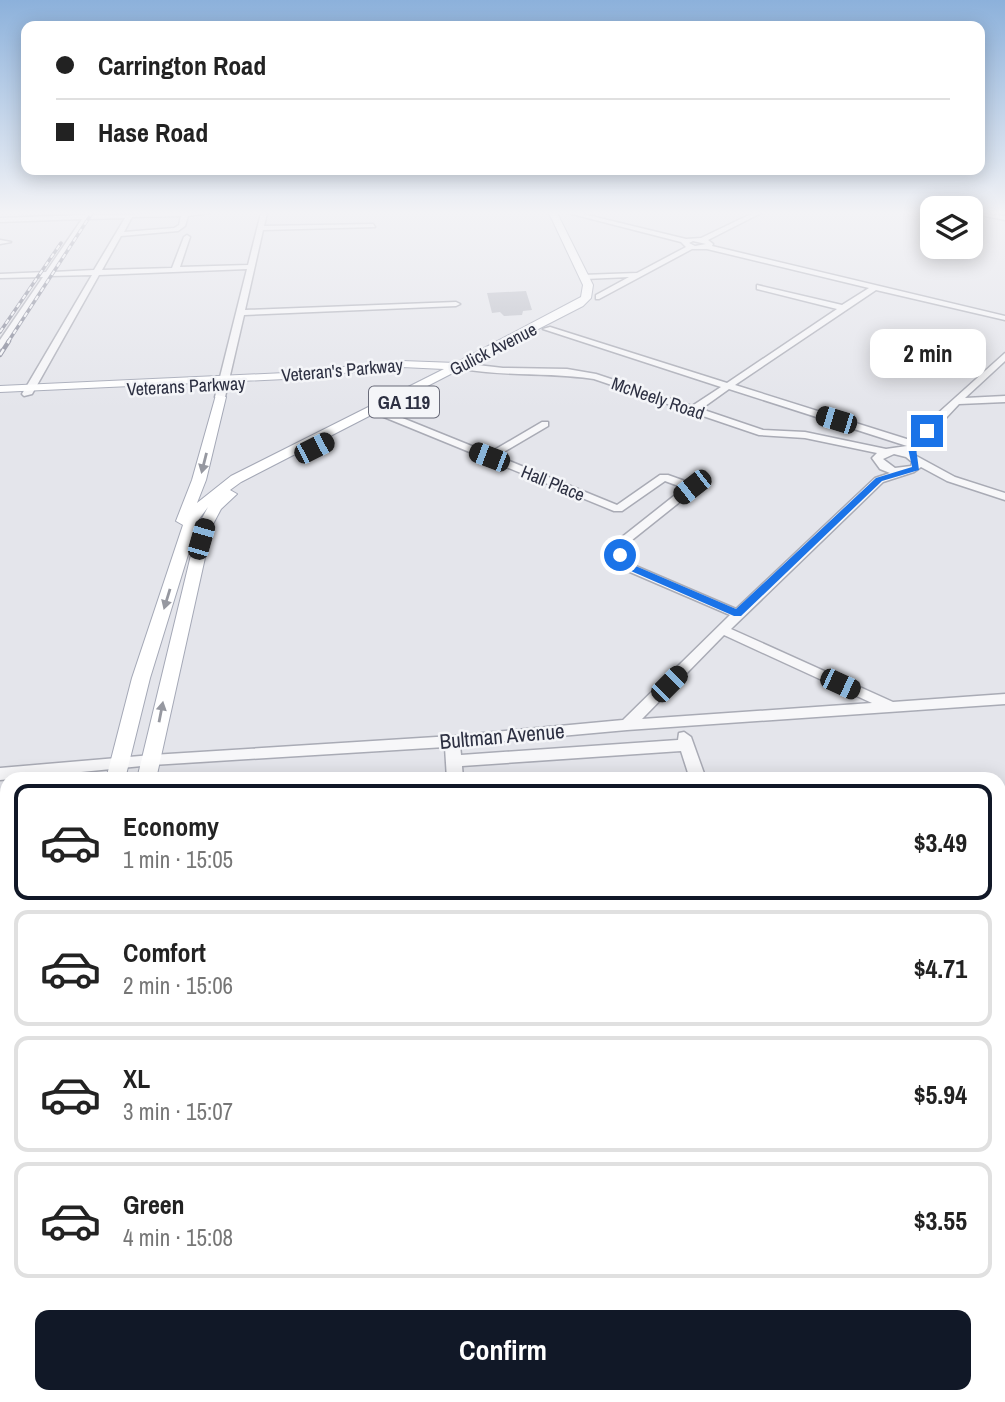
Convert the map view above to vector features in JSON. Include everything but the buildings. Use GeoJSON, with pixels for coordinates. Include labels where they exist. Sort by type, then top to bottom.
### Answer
{"type":"FeatureCollection","features":[{"type":"Feature","properties":{"kind":"main road","name":"Gulick Avenue"},"geometry":{"type":"LineString","coordinates":[[118,771],[141,678],[192,518],[203,504],[218,490],[434,378],[465,366],[580,304],[589,290],[591,278]]}},
{"type":"Feature","properties":{"kind":"main road"},"geometry":{"type":"LineString","coordinates":[[592,278],[599,297]]}},
{"type":"Feature","properties":{"kind":"main road","name":"GA 119"},"geometry":{"type":"LineString","coordinates":[[148,772],[201,539],[212,513],[221,501],[241,487],[465,366],[583,310],[599,297]]}},
{"type":"Feature","properties":{"kind":"main road"},"geometry":{"type":"LineString","coordinates":[[402,364],[430,368],[435,372],[434,378]]}},
{"type":"Feature","properties":{"kind":"main road","name":"Veterans Parkway"},"geometry":{"type":"LineString","coordinates":[[0,390],[222,387],[314,378],[370,366]]}},
{"type":"Feature","properties":{"kind":"main road","name":"Veteran's Parkway"},"geometry":{"type":"LineString","coordinates":[[370,366],[465,366]]}},
{"type":"Feature","properties":{"kind":"main road"},"geometry":{"type":"LineString","coordinates":[[174,575],[174,559],[183,520],[199,480],[222,387]]}},
{"type":"Feature","properties":{"kind":"main road","name":"Veterans Parkway"},"geometry":{"type":"LineString","coordinates":[[0,395],[29,391]]}},
{"type":"Feature","properties":{"kind":"street"},"geometry":{"type":"LineString","coordinates":[[3,286],[9,278]]}},
{"type":"Feature","properties":{"kind":"street"},"geometry":{"type":"LineString","coordinates":[[0,345],[46,278]]}},
{"type":"Feature","properties":{"kind":"street"},"geometry":{"type":"LineString","coordinates":[[29,391],[94,278]]}},
{"type":"Feature","properties":{"kind":"street"},"geometry":{"type":"LineString","coordinates":[[222,387],[248,278]]}},
{"type":"Feature","properties":{"kind":"street"},"geometry":{"type":"LineString","coordinates":[[599,297],[632,278]]}},
{"type":"Feature","properties":{"kind":"street"},"geometry":{"type":"LineString","coordinates":[[841,278],[1005,318]]}},
{"type":"Feature","properties":{"kind":"street"},"geometry":{"type":"LineString","coordinates":[[760,287],[843,308]]}},
{"type":"Feature","properties":{"kind":"street"},"geometry":{"type":"LineString","coordinates":[[693,410],[875,287]]}},
{"type":"Feature","properties":{"kind":"street"},"geometry":{"type":"LineString","coordinates":[[240,313],[456,304]]}},
{"type":"Feature","properties":{"kind":"street"},"geometry":{"type":"LineString","coordinates":[[547,329],[730,387],[914,453],[951,479]]}},
{"type":"Feature","properties":{"kind":"street"},"geometry":{"type":"LineString","coordinates":[[906,472],[916,468],[914,453],[958,401],[1005,356]]}},
{"type":"Feature","properties":{"kind":"street","name":"McNeely Road"},"geometry":{"type":"LineString","coordinates":[[465,366],[588,376],[762,433],[805,435],[852,447]]}},
{"type":"Feature","properties":{"kind":"street"},"geometry":{"type":"LineString","coordinates":[[958,401],[1005,399]]}},
{"type":"Feature","properties":{"kind":"street","name":"Hall Place"},"geometry":{"type":"LineString","coordinates":[[382,413],[618,509],[664,477],[692,487],[621,543],[620,555],[627,566],[738,614]]}},
{"type":"Feature","properties":{"kind":"street"},"geometry":{"type":"LineString","coordinates":[[489,457],[545,424]]}},
{"type":"Feature","properties":{"kind":"street"},"geometry":{"type":"LineString","coordinates":[[852,447],[914,453]]}},
{"type":"Feature","properties":{"kind":"street"},"geometry":{"type":"LineString","coordinates":[[852,447],[880,469],[951,479],[1005,497]]}},
{"type":"Feature","properties":{"kind":"street"},"geometry":{"type":"LineString","coordinates":[[627,725],[880,469],[879,456],[891,452]]}},
{"type":"Feature","properties":{"kind":"street"},"geometry":{"type":"LineString","coordinates":[[723,630],[895,707]]}},
{"type":"Feature","properties":{"kind":"street","name":"Bultman Avenue"},"geometry":{"type":"LineString","coordinates":[[79,772],[118,771],[152,760],[452,741],[627,725],[1005,699]]}},
{"type":"Feature","properties":{"kind":"street"},"geometry":{"type":"LineString","coordinates":[[679,723],[696,772]]}},
{"type":"Feature","properties":{"kind":"street"},"geometry":{"type":"LineString","coordinates":[[452,741],[455,772]]}},
{"type":"Feature","properties":{"kind":"street"},"geometry":{"type":"LineString","coordinates":[[454,761],[687,745]]}},
{"type":"Feature","properties":{"kind":"railway"},"geometry":{"type":"LineString","coordinates":[[0,332],[37,278]]}},
{"type":"Feature","properties":{"kind":"railway"},"geometry":{"type":"LineString","coordinates":[[8,342],[49,278]]}},
{"type":"Feature","properties":{"kind":"railway"},"geometry":{"type":"LineString","coordinates":[[0,355],[9,341]]}},
{"type":"Feature","properties":{"kind":"route"},"geometry":{"type":"LineString","coordinates":[[620,555],[627,566],[738,614],[879,480],[916,468],[917,461],[912,454],[912,448],[927,431]]}}]}
